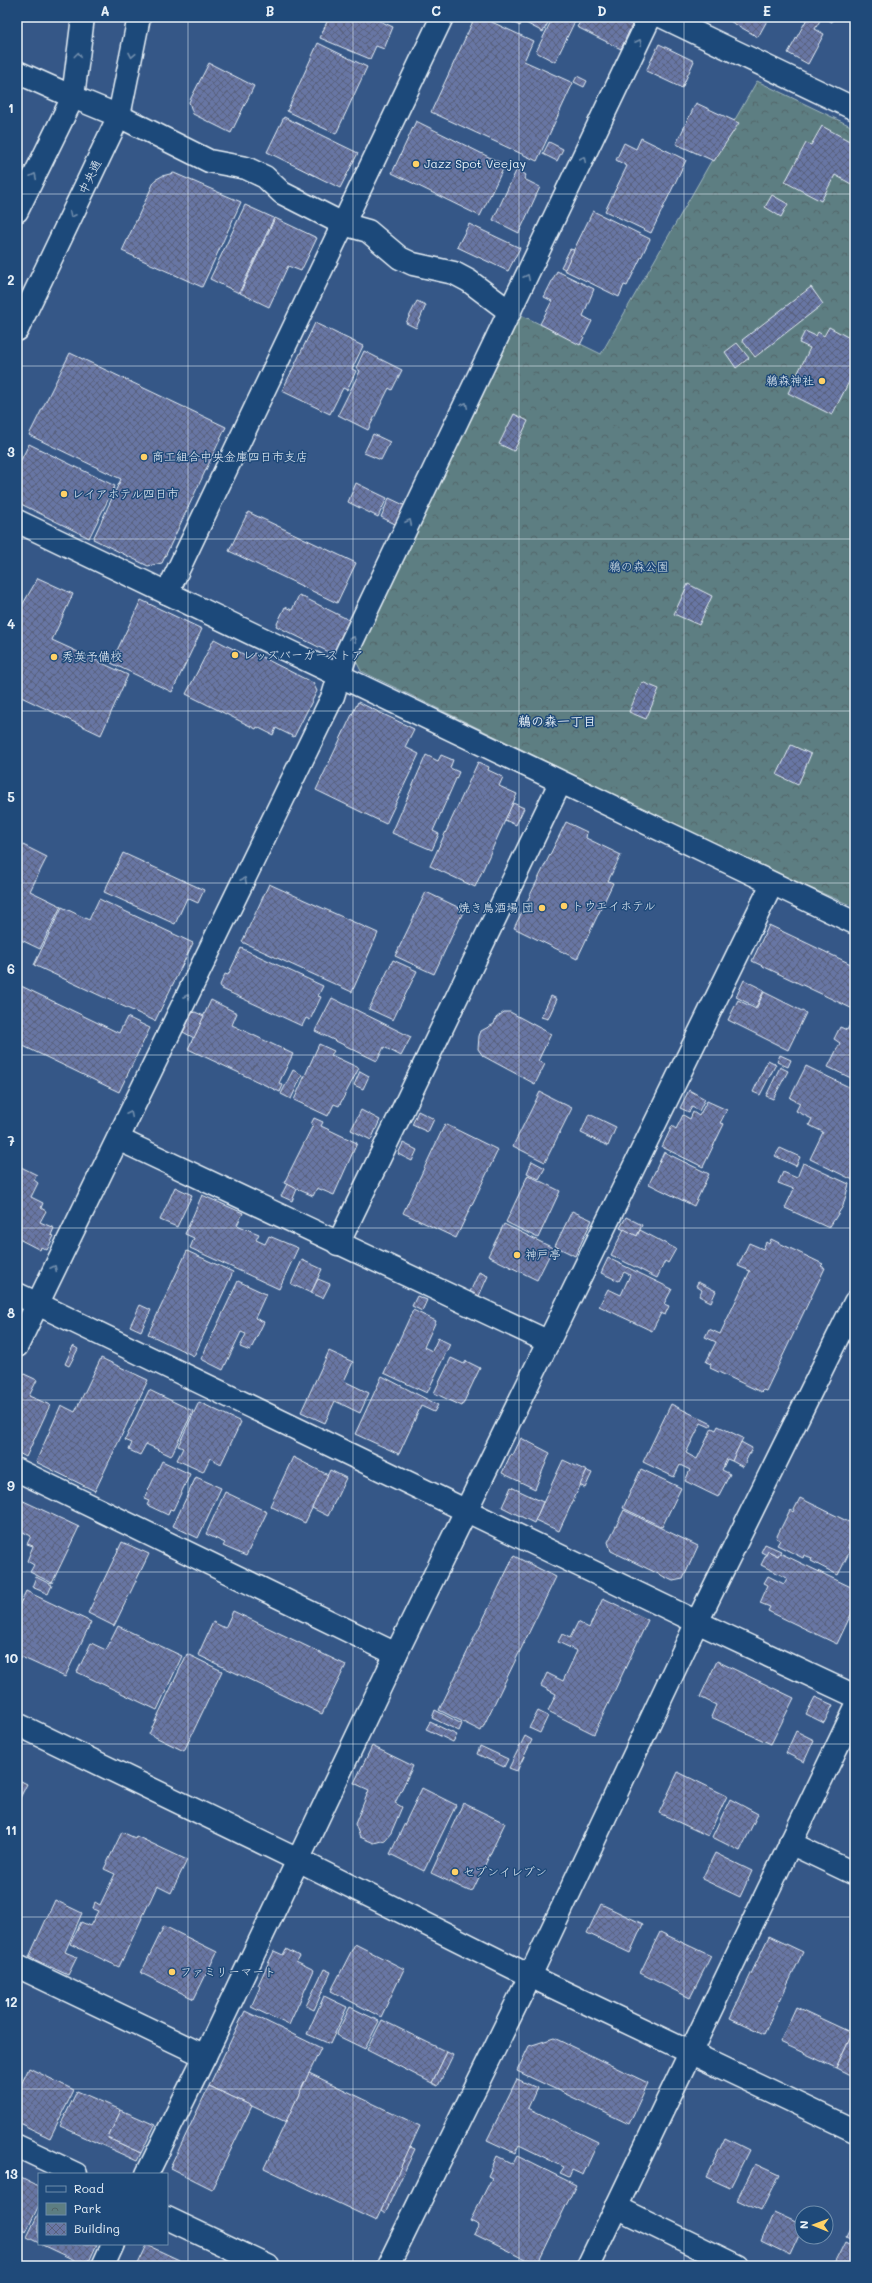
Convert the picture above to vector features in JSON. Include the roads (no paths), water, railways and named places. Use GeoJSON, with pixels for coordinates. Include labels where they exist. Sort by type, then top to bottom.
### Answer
{"type":"FeatureCollection","features":[{"type":"Feature","properties":{"kind":"street"},"geometry":{"type":"LineString","coordinates":[[17,211],[73,97],[83,17]]}},
{"type":"Feature","properties":{"kind":"street","name":"中央通"},"geometry":{"type":"LineString","coordinates":[[17,330],[119,116],[139,17]]}},
{"type":"Feature","properties":{"kind":"street"},"geometry":{"type":"LineString","coordinates":[[167,593],[442,17]]}},
{"type":"Feature","properties":{"kind":"street"},"geometry":{"type":"LineString","coordinates":[[17,1346],[341,676],[346,654],[650,17]]}},
{"type":"Feature","properties":{"kind":"street"},"geometry":{"type":"LineString","coordinates":[[664,17],[855,109]]}},
{"type":"Feature","properties":{"kind":"street"},"geometry":{"type":"LineString","coordinates":[[17,72],[119,116],[210,161],[246,168],[265,177],[282,193],[343,224],[368,231],[400,258],[414,264],[441,269],[459,275],[510,312]]}},
{"type":"Feature","properties":{"kind":"street"},"geometry":{"type":"LineString","coordinates":[[17,521],[560,783],[855,923]]}},
{"type":"Feature","properties":{"kind":"street"},"geometry":{"type":"LineString","coordinates":[[338,1244],[560,783]]}},
{"type":"Feature","properties":{"kind":"street"},"geometry":{"type":"LineString","coordinates":[[147,2173],[205,2056],[396,1654],[772,884]]}},
{"type":"Feature","properties":{"kind":"street"},"geometry":{"type":"LineString","coordinates":[[118,1139],[338,1244],[549,1342]]}},
{"type":"Feature","properties":{"kind":"street"},"geometry":{"type":"LineString","coordinates":[[17,1294],[467,1509],[697,1622],[855,1696]]}},
{"type":"Feature","properties":{"kind":"street"},"geometry":{"type":"LineString","coordinates":[[388,2266],[530,1976],[697,1622],[855,1302]]}},
{"type":"Feature","properties":{"kind":"street"},"geometry":{"type":"LineString","coordinates":[[17,1470],[396,1654]]}},
{"type":"Feature","properties":{"kind":"street"},"geometry":{"type":"LineString","coordinates":[[588,2266],[855,1709]]}},
{"type":"Feature","properties":{"kind":"street"},"geometry":{"type":"LineString","coordinates":[[17,1724],[298,1860],[530,1976],[855,2131]]}},
{"type":"Feature","properties":{"kind":"street"},"geometry":{"type":"LineString","coordinates":[[790,1843],[855,1874]]}},
{"type":"Feature","properties":{"kind":"street"},"geometry":{"type":"LineString","coordinates":[[17,1966],[205,2056]]}},
{"type":"Feature","properties":{"kind":"street"},"geometry":{"type":"LineString","coordinates":[[17,2146],[74,2173]]}},
{"type":"Feature","properties":{"kind":"street"},"geometry":{"type":"LineString","coordinates":[[616,2207],[737,2266]]}},
{"type":"Feature","properties":{"kind":"street"},"geometry":{"type":"LineString","coordinates":[[168,2218],[268,2266]]}},
{"type":"Feature","properties":{"kind":"street"},"geometry":{"type":"LineString","coordinates":[[103,2266],[113,2245]]}},
{"type":"Feature","properties":{"kind":"place","name":"Jazz Spot Veejay"},"geometry":{"type":"Point","coordinates":[416,164]}},
{"type":"Feature","properties":{"kind":"place","name":"鵜森神社"},"geometry":{"type":"Point","coordinates":[822,381]}},
{"type":"Feature","properties":{"kind":"place","name":"商工組合中央金庫四日市支店"},"geometry":{"type":"Point","coordinates":[144,457]}},
{"type":"Feature","properties":{"kind":"place","name":"レイアホテル四日市"},"geometry":{"type":"Point","coordinates":[64,494]}},
{"type":"Feature","properties":{"kind":"place","name":"レッズバーガーストア"},"geometry":{"type":"Point","coordinates":[235,655]}},
{"type":"Feature","properties":{"kind":"place","name":"秀英予備校"},"geometry":{"type":"Point","coordinates":[54,657]}},
{"type":"Feature","properties":{"kind":"place","name":"トウエイホテル"},"geometry":{"type":"Point","coordinates":[564,906]}},
{"type":"Feature","properties":{"kind":"place","name":"焼き鳥酒場 団"},"geometry":{"type":"Point","coordinates":[542,908]}},
{"type":"Feature","properties":{"kind":"place","name":"神戸亭"},"geometry":{"type":"Point","coordinates":[517,1255]}},
{"type":"Feature","properties":{"kind":"place","name":"セブンイレブン"},"geometry":{"type":"Point","coordinates":[455,1872]}},
{"type":"Feature","properties":{"kind":"place","name":"ファミリーマート"},"geometry":{"type":"Point","coordinates":[172,1972]}},
{"type":"Feature","properties":{"kind":"district","name":"鵜の森一丁目"},"geometry":{"type":"Point","coordinates":[557,721]}},
{"type":"Feature","properties":{"kind":"park label","name":"鵜の森公園"},"geometry":{"type":"Point","coordinates":[639,567]}}]}
